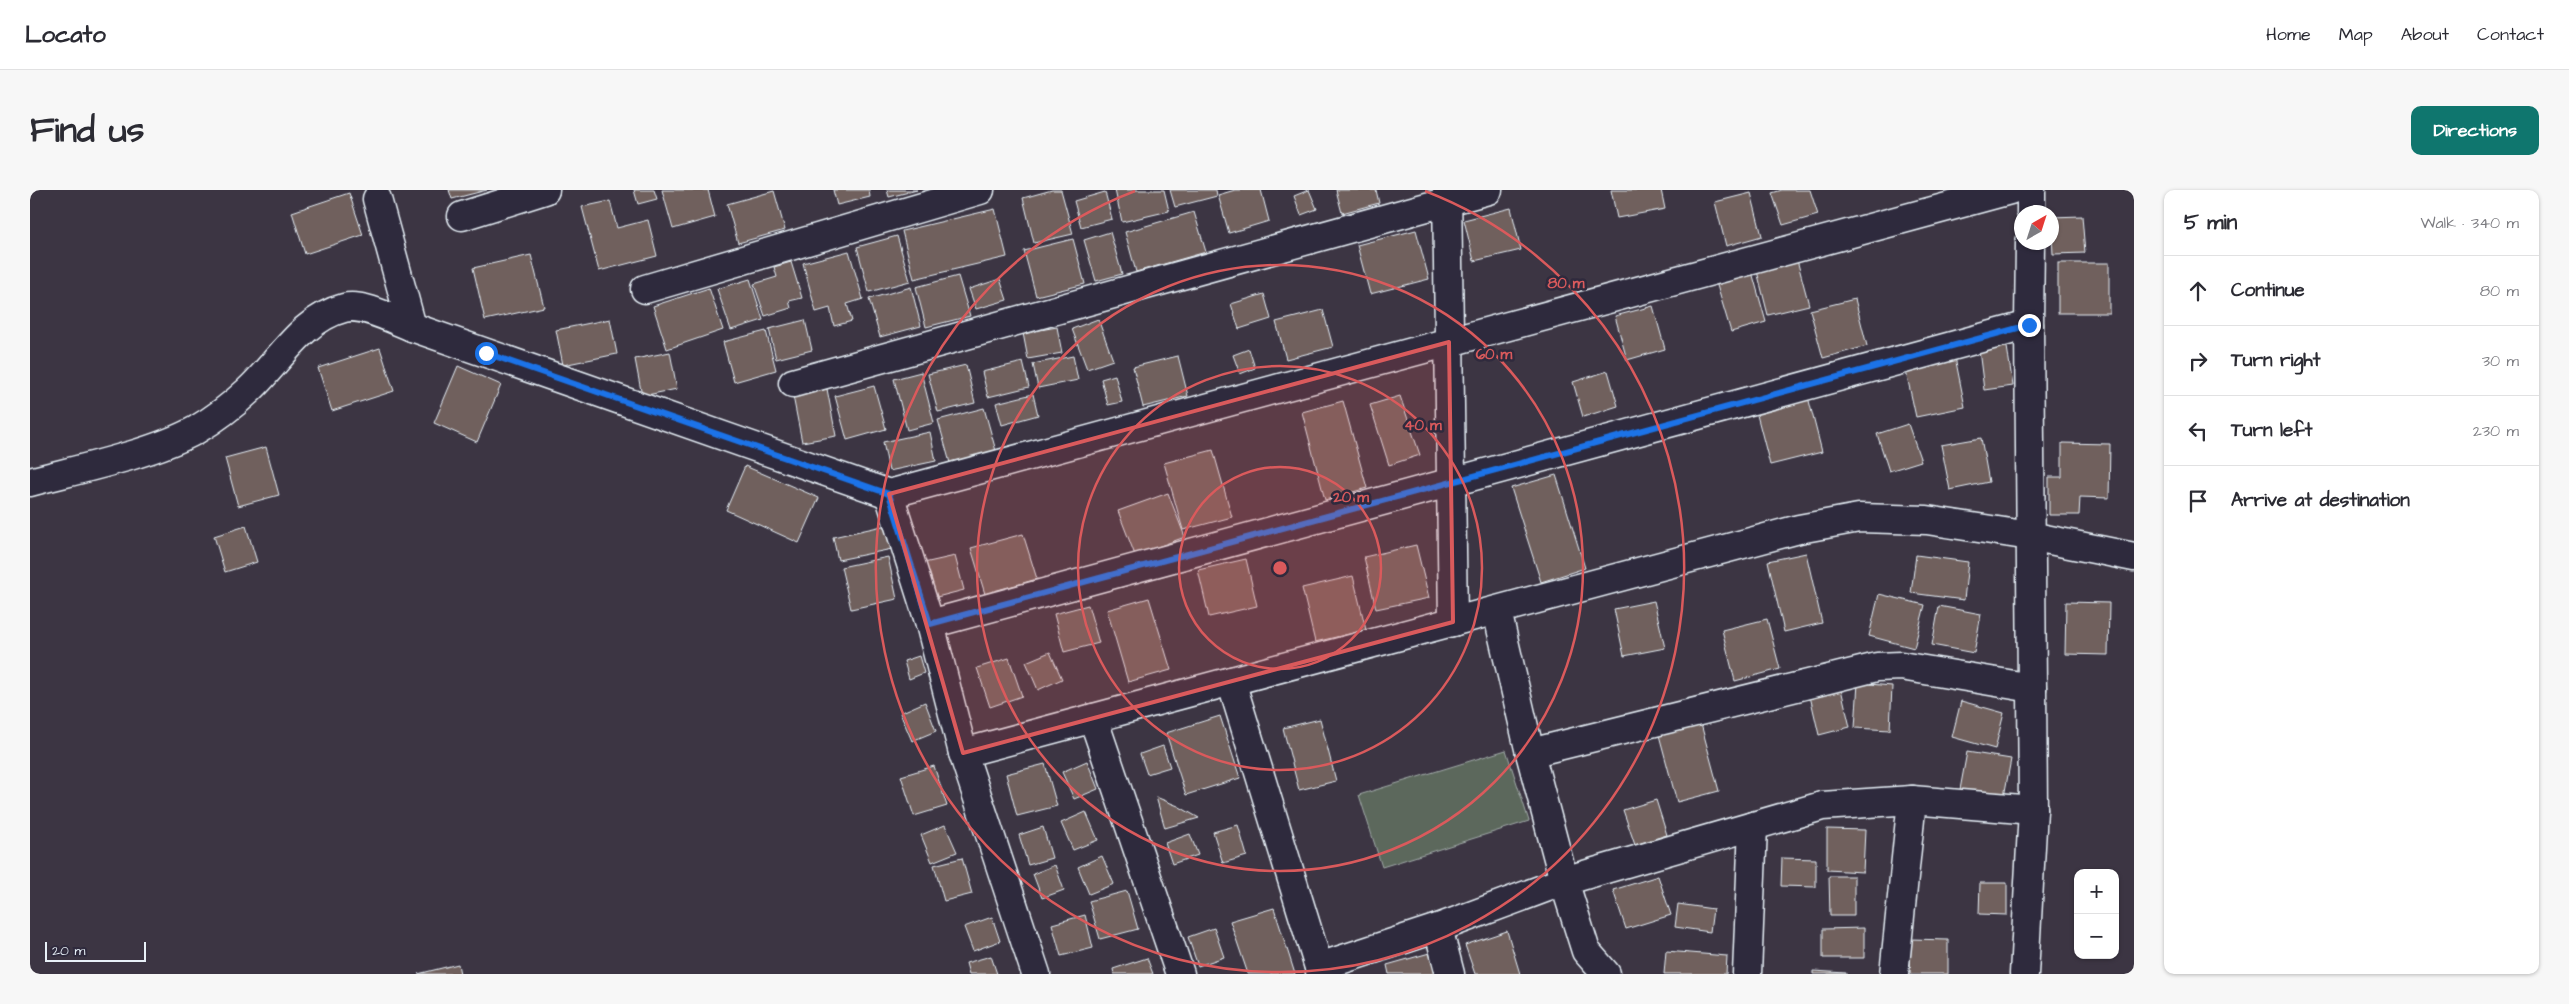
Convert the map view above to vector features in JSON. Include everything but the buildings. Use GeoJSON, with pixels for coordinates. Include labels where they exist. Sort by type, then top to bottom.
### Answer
{"type":"FeatureCollection","features":[{"type":"Feature","properties":{"kind":"street"},"geometry":{"type":"LineString","coordinates":[[462,216],[545,190]]}},
{"type":"Feature","properties":{"kind":"street"},"geometry":{"type":"LineString","coordinates":[[645,289],[980,190]]}},
{"type":"Feature","properties":{"kind":"street"},"geometry":{"type":"LineString","coordinates":[[793,383],[1447,196],[1488,190]]}},
{"type":"Feature","properties":{"kind":"street"},"geometry":{"type":"LineString","coordinates":[[30,482],[152,448],[196,430],[248,391],[284,350],[319,320],[345,308],[371,310],[412,327],[889,494],[2010,190]]}},
{"type":"Feature","properties":{"kind":"street"},"geometry":{"type":"LineString","coordinates":[[2031,190],[2031,205]]}},
{"type":"Feature","properties":{"kind":"street"},"geometry":{"type":"LineString","coordinates":[[1447,196],[1453,622]]}},
{"type":"Feature","properties":{"kind":"street"},"geometry":{"type":"LineString","coordinates":[[377,199],[412,327]]}},
{"type":"Feature","properties":{"kind":"street"},"geometry":{"type":"LineString","coordinates":[[2024,974],[2033,810],[2030,250]]}},
{"type":"Feature","properties":{"kind":"street"},"geometry":{"type":"LineString","coordinates":[[930,624],[2029,325]]}},
{"type":"Feature","properties":{"kind":"street"},"geometry":{"type":"LineString","coordinates":[[889,494],[930,624],[963,753],[1036,974]]}},
{"type":"Feature","properties":{"kind":"street"},"geometry":{"type":"LineString","coordinates":[[963,753],[1799,529],[1859,518],[1927,520],[2030,536],[2134,557]]}},
{"type":"Feature","properties":{"kind":"street"},"geometry":{"type":"LineString","coordinates":[[1497,611],[1530,753],[1564,881],[1586,951],[1606,974]]}},
{"type":"Feature","properties":{"kind":"street"},"geometry":{"type":"LineString","coordinates":[[1530,753],[1877,667],[1901,666],[2032,688]]}},
{"type":"Feature","properties":{"kind":"street"},"geometry":{"type":"LineString","coordinates":[[1231,682],[1320,970],[1564,881],[1822,806],[1912,800],[2033,810]]}},
{"type":"Feature","properties":{"kind":"street"},"geometry":{"type":"LineString","coordinates":[[1093,718],[1180,974]]}},
{"type":"Feature","properties":{"kind":"street"},"geometry":{"type":"LineString","coordinates":[[1894,974],[1912,800]]}},
{"type":"Feature","properties":{"kind":"street"},"geometry":{"type":"LineString","coordinates":[[1747,974],[1753,826]]}},
{"type":"Feature","properties":{"kind":"street"},"geometry":{"type":"LineString","coordinates":[[1438,928],[1450,974]]}},
{"type":"Feature","properties":{"kind":"highlighted area"},"geometry":{"type":"Polygon","coordinates":[[[1449,342],[1453,622],[963,753],[889,494],[1449,342]]]}},
{"type":"Feature","properties":{"kind":"green space"},"geometry":{"type":"Polygon","coordinates":[[[1506,750],[1529,821],[1382,867],[1359,795],[1506,750]]]}},
{"type":"Feature","properties":{"kind":"route"},"geometry":{"type":"LineString","coordinates":[[486,353],[889,494],[930,624],[2029,325]]}}]}
